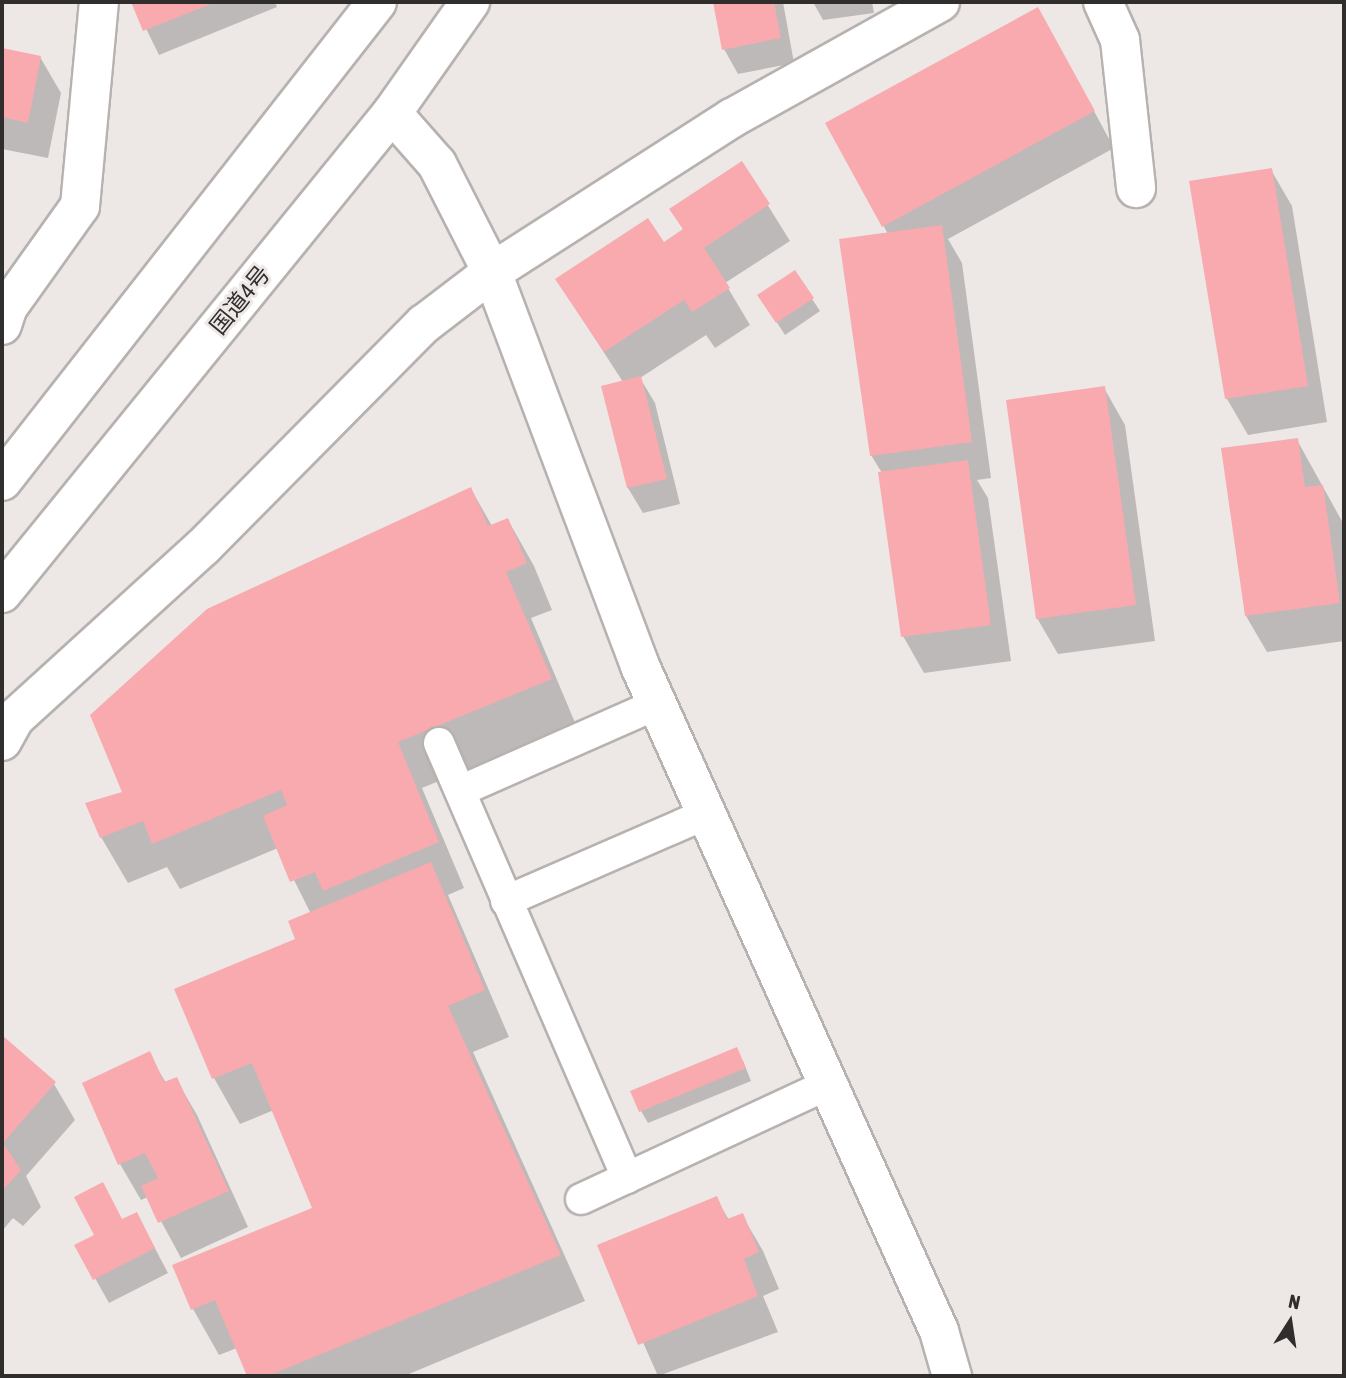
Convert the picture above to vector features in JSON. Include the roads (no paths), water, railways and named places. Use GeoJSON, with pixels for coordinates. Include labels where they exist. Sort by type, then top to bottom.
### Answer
{"type":"FeatureCollection","features":[{"type":"Feature","properties":{"kind":"main road"},"geometry":{"type":"LineString","coordinates":[[2,325],[8,307],[80,206],[99,2]]}},
{"type":"Feature","properties":{"kind":"main road"},"geometry":{"type":"LineString","coordinates":[[2,481],[377,2]]}},
{"type":"Feature","properties":{"kind":"main road","name":"国道4号"},"geometry":{"type":"LineString","coordinates":[[2,593],[392,113],[470,2]]}},
{"type":"Feature","properties":{"kind":"main road"},"geometry":{"type":"LineString","coordinates":[[2,741],[15,718],[204,547],[424,324],[492,272],[732,118],[940,2]]}},
{"type":"Feature","properties":{"kind":"main road"},"geometry":{"type":"LineString","coordinates":[[1103,2],[1120,40],[1136,188]]}},
{"type":"Feature","properties":{"kind":"main road"},"geometry":{"type":"LineString","coordinates":[[392,113],[437,164],[492,272],[657,704],[939,1331],[952,1376]]}},
{"type":"Feature","properties":{"kind":"lane"},"geometry":{"type":"LineString","coordinates":[[460,791],[657,704]]}},
{"type":"Feature","properties":{"kind":"lane"},"geometry":{"type":"LineString","coordinates":[[439,743],[627,1178]]}},
{"type":"Feature","properties":{"kind":"lane"},"geometry":{"type":"LineString","coordinates":[[506,901],[706,814]]}},
{"type":"Feature","properties":{"kind":"lane"},"geometry":{"type":"LineString","coordinates":[[581,1199],[827,1086]]}}]}
